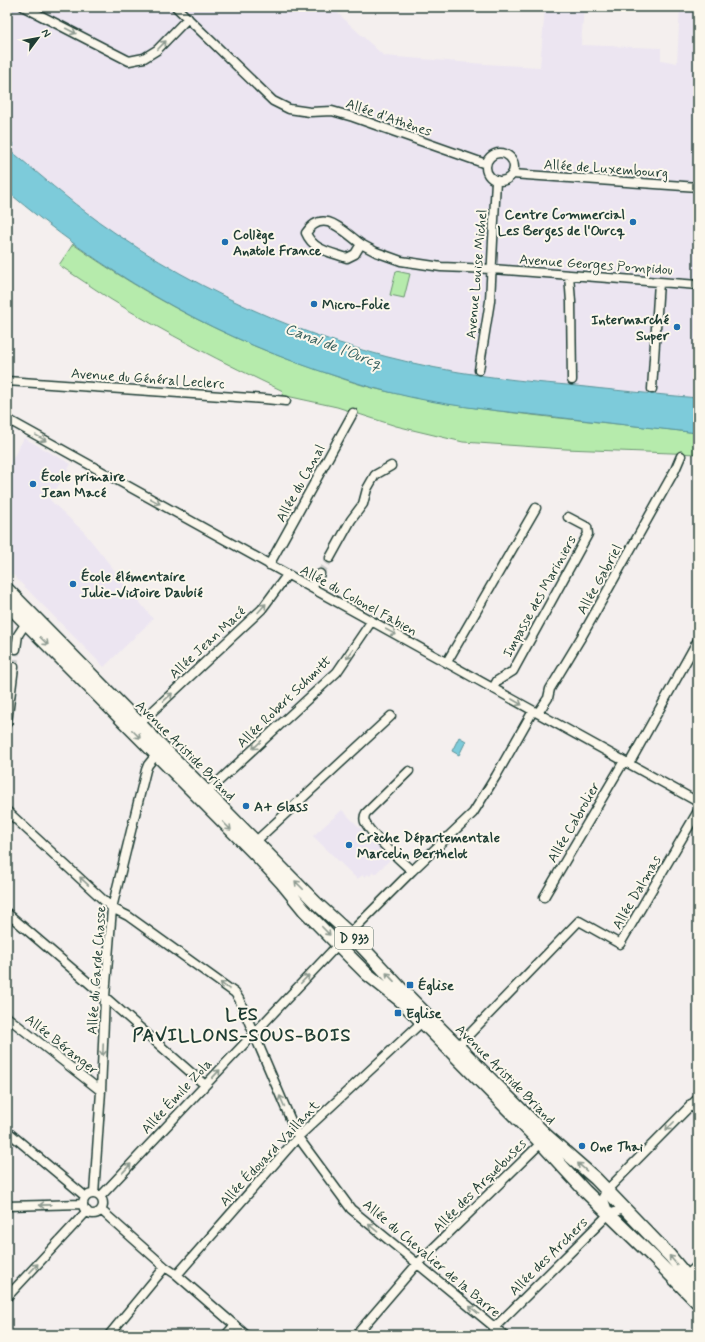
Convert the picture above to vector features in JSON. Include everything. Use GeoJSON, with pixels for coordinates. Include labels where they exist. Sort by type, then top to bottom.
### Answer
{"type":"FeatureCollection","features":[{"type":"Feature","properties":{"kind":"main road","name":"Avenue Aristide Briand"},"geometry":{"type":"LineString","coordinates":[[7,589],[255,842],[316,903],[350,934],[406,994],[547,1136],[607,1190],[670,1256],[698,1290]]}},
{"type":"Feature","properties":{"kind":"main road","name":"Avenue Aristide Briand"},"geometry":{"type":"LineString","coordinates":[[7,604],[271,870],[304,910],[367,974],[389,991],[422,1022],[541,1143],[585,1191],[698,1303]]}},
{"type":"Feature","properties":{"kind":"street"},"geometry":{"type":"LineString","coordinates":[[24,7],[129,61],[144,58],[157,50],[188,18]]}},
{"type":"Feature","properties":{"kind":"street","name":"Allée d'Athènes"},"geometry":{"type":"LineString","coordinates":[[176,7],[273,101],[289,109],[310,112],[332,111],[353,117],[486,164]]}},
{"type":"Feature","properties":{"kind":"street"},"geometry":{"type":"LineString","coordinates":[[495,154],[504,154],[512,160],[512,174],[505,180],[496,180],[489,176],[486,164],[495,154]]}},
{"type":"Feature","properties":{"kind":"street","name":"Allée de Luxembourg"},"geometry":{"type":"LineString","coordinates":[[512,174],[698,187]]}},
{"type":"Feature","properties":{"kind":"street","name":"Avenue Louise Michel"},"geometry":{"type":"LineString","coordinates":[[478,370],[490,301],[496,180]]}},
{"type":"Feature","properties":{"kind":"street","name":"Avenue Georges Pompidou"},"geometry":{"type":"LineString","coordinates":[[361,244],[355,254],[346,258],[315,246],[309,240],[306,233],[311,226],[321,221],[331,222],[361,244],[376,252],[401,261],[441,267],[492,269],[698,285]]}},
{"type":"Feature","properties":{"kind":"street"},"geometry":{"type":"LineString","coordinates":[[569,275],[571,302],[572,380]]}},
{"type":"Feature","properties":{"kind":"street"},"geometry":{"type":"LineString","coordinates":[[652,389],[659,282]]}},
{"type":"Feature","properties":{"kind":"street","name":"Avenue du Général Leclerc"},"geometry":{"type":"LineString","coordinates":[[7,381],[257,398],[286,402]]}},
{"type":"Feature","properties":{"kind":"street","name":"Allée du Canal"},"geometry":{"type":"LineString","coordinates":[[269,565],[353,413]]}},
{"type":"Feature","properties":{"kind":"street","name":"Allée du Colonel Fabien"},"geometry":{"type":"LineString","coordinates":[[7,419],[698,802]]}},
{"type":"Feature","properties":{"kind":"street","name":"Allée Gabriel"},"geometry":{"type":"LineString","coordinates":[[412,871],[473,813],[536,712],[548,698],[550,689],[582,636],[675,470],[681,456]]}},
{"type":"Feature","properties":{"kind":"street"},"geometry":{"type":"LineString","coordinates":[[330,558],[351,520],[363,504],[367,489],[375,475],[391,466]]}},
{"type":"Feature","properties":{"kind":"street"},"geometry":{"type":"LineString","coordinates":[[446,662],[536,508]]}},
{"type":"Feature","properties":{"kind":"street","name":"Impasse des Mariniers"},"geometry":{"type":"LineString","coordinates":[[493,688],[497,681],[512,671],[588,534],[587,527],[568,517]]}},
{"type":"Feature","properties":{"kind":"street"},"geometry":{"type":"LineString","coordinates":[[312,588],[320,574]]}},
{"type":"Feature","properties":{"kind":"street","name":"Allée Jean Macé"},"geometry":{"type":"LineString","coordinates":[[139,724],[262,608],[287,575]]}},
{"type":"Feature","properties":{"kind":"street","name":"Allée Robert Schmitt"},"geometry":{"type":"LineString","coordinates":[[207,792],[337,672],[371,622]]}},
{"type":"Feature","properties":{"kind":"street"},"geometry":{"type":"LineString","coordinates":[[16,649],[18,635],[26,623]]}},
{"type":"Feature","properties":{"kind":"street","name":"Allée Cabrolier"},"geometry":{"type":"LineString","coordinates":[[544,897],[698,640]]}},
{"type":"Feature","properties":{"kind":"street"},"geometry":{"type":"LineString","coordinates":[[7,723],[14,667]]}},
{"type":"Feature","properties":{"kind":"street"},"geometry":{"type":"LineString","coordinates":[[255,842],[391,716]]}},
{"type":"Feature","properties":{"kind":"street","name":"Allée du Garde Chasse"},"geometry":{"type":"LineString","coordinates":[[97,1196],[105,997],[112,908],[146,770],[156,755]]}},
{"type":"Feature","properties":{"kind":"street"},"geometry":{"type":"LineString","coordinates":[[409,771],[366,813],[364,817],[365,823],[371,831],[412,871]]}},
{"type":"Feature","properties":{"kind":"street","name":"Allée du Chevalier de la Barre"},"geometry":{"type":"LineString","coordinates":[[7,811],[112,908],[128,916],[235,993],[254,1033],[298,1137],[352,1209],[418,1264],[493,1331],[504,1335]]}},
{"type":"Feature","properties":{"kind":"street","name":"Allée Dalmas"},"geometry":{"type":"LineString","coordinates":[[458,1046],[579,921],[620,944],[698,811]]}},
{"type":"Feature","properties":{"kind":"street","name":"Allée Émile Zola"},"geometry":{"type":"LineString","coordinates":[[97,1196],[412,871]]}},
{"type":"Feature","properties":{"kind":"street"},"geometry":{"type":"LineString","coordinates":[[7,913],[205,1085]]}},
{"type":"Feature","properties":{"kind":"street","name":"Allée Béranger"},"geometry":{"type":"LineString","coordinates":[[7,1017],[101,1091]]}},
{"type":"Feature","properties":{"kind":"street","name":"Allée Édouard Vaillant"},"geometry":{"type":"LineString","coordinates":[[177,1275],[298,1137],[422,1022]]}},
{"type":"Feature","properties":{"kind":"street"},"geometry":{"type":"LineString","coordinates":[[624,1209],[609,1214],[603,1197],[607,1190],[698,1098]]}},
{"type":"Feature","properties":{"kind":"street"},"geometry":{"type":"LineString","coordinates":[[691,1104],[698,1112]]}},
{"type":"Feature","properties":{"kind":"street"},"geometry":{"type":"LineString","coordinates":[[7,1131],[85,1204],[92,1214],[101,1210]]}},
{"type":"Feature","properties":{"kind":"street","name":"Allée des Arquebuses"},"geometry":{"type":"LineString","coordinates":[[356,1335],[418,1264],[541,1143]]}},
{"type":"Feature","properties":{"kind":"street"},"geometry":{"type":"LineString","coordinates":[[7,1297],[85,1204],[90,1195],[97,1196],[103,1202],[101,1210]]}},
{"type":"Feature","properties":{"kind":"street"},"geometry":{"type":"LineString","coordinates":[[7,1206],[85,1204]]}},
{"type":"Feature","properties":{"kind":"street"},"geometry":{"type":"LineString","coordinates":[[101,1210],[165,1267],[177,1275],[246,1335]]}},
{"type":"Feature","properties":{"kind":"street","name":"Allée des Archers"},"geometry":{"type":"LineString","coordinates":[[493,1331],[609,1214]]}},
{"type":"Feature","properties":{"kind":"street"},"geometry":{"type":"LineString","coordinates":[[686,1276],[698,1264]]}},
{"type":"Feature","properties":{"kind":"street"},"geometry":{"type":"LineString","coordinates":[[109,1335],[165,1267]]}},
{"type":"Feature","properties":{"kind":"street"},"geometry":{"type":"LineString","coordinates":[[226,1335],[235,1325]]}},
{"type":"Feature","properties":{"kind":"shaded area"},"geometry":{"type":"Polygon","coordinates":[[[7,7],[331,7],[384,56],[540,67],[545,7],[584,7],[581,45],[661,48],[661,60],[677,63],[680,7],[698,7],[698,398],[533,382],[458,372],[389,357],[326,338],[277,320],[200,285],[128,242],[97,221],[10,150],[14,145],[7,138],[7,127],[10,121],[11,106],[7,93],[7,7]]]}},
{"type":"Feature","properties":{"kind":"shaded area","name":"École élémentaire Julie-Victoire Daubié"},"geometry":{"type":"Polygon","coordinates":[[[24,438],[71,464],[50,500],[84,532],[153,619],[104,667],[7,569],[7,469],[24,438]]]}},
{"type":"Feature","properties":{"kind":"shaded area","name":"Crèche Départementale Marcelin Berthelot"},"geometry":{"type":"Polygon","coordinates":[[[342,810],[391,859],[375,874],[373,872],[370,876],[368,874],[365,877],[363,875],[357,879],[313,836],[342,810]]]}},
{"type":"Feature","properties":{"kind":"green space"},"geometry":{"type":"Polygon","coordinates":[[[73,244],[160,300],[221,331],[285,358],[346,380],[384,391],[471,407],[698,433],[698,454],[565,449],[463,442],[396,426],[337,407],[282,395],[283,391],[239,370],[131,312],[59,265],[73,244]]]}},
{"type":"Feature","properties":{"kind":"green space"},"geometry":{"type":"Polygon","coordinates":[[[396,271],[410,274],[404,298],[390,295],[396,271]]]}},
{"type":"Feature","properties":{"kind":"water","name":"Canal de l'Ourcq"},"geometry":{"type":"Polygon","coordinates":[[[7,138],[14,145],[10,150],[98,221],[181,274],[225,297],[270,317],[316,335],[411,363],[459,372],[526,381],[698,398],[698,433],[483,409],[429,401],[364,385],[274,354],[193,317],[154,296],[79,247],[7,191],[7,138]]]}},
{"type":"Feature","properties":{"kind":"water"},"geometry":{"type":"Polygon","coordinates":[[[459,737],[466,741],[459,755],[452,751],[459,737]]]}},
{"type":"Feature","properties":{"kind":"tunnel"},"geometry":{"type":"LineString","coordinates":[[320,574],[330,558]]}},
{"type":"Feature","properties":{"kind":"tunnel"},"geometry":{"type":"LineString","coordinates":[[14,667],[16,649]]}},
{"type":"Feature","properties":{"kind":"place","name":"Centre Commercial Les Berges de l'Ourcq"},"geometry":{"type":"Point","coordinates":[633,222]}},
{"type":"Feature","properties":{"kind":"place","name":"Collège Anatole France"},"geometry":{"type":"Point","coordinates":[225,242]}},
{"type":"Feature","properties":{"kind":"place","name":"Micro-Folie"},"geometry":{"type":"Point","coordinates":[314,304]}},
{"type":"Feature","properties":{"kind":"place","name":"Intermarché Super"},"geometry":{"type":"Point","coordinates":[677,327]}},
{"type":"Feature","properties":{"kind":"place","name":"École primaire Jean Macé"},"geometry":{"type":"Point","coordinates":[33,484]}},
{"type":"Feature","properties":{"kind":"place","name":"École élémentaire Julie-Victoire Daubié"},"geometry":{"type":"Point","coordinates":[73,584]}},
{"type":"Feature","properties":{"kind":"place","name":"A+ Glass"},"geometry":{"type":"Point","coordinates":[246,806]}},
{"type":"Feature","properties":{"kind":"place","name":"Crèche Départementale Marcelin Berthelot"},"geometry":{"type":"Point","coordinates":[349,845]}},
{"type":"Feature","properties":{"kind":"place","name":"Église"},"geometry":{"type":"Point","coordinates":[410,985]}},
{"type":"Feature","properties":{"kind":"place","name":"Eglise"},"geometry":{"type":"Point","coordinates":[398,1013]}},
{"type":"Feature","properties":{"kind":"place","name":"One Thai"},"geometry":{"type":"Point","coordinates":[582,1146]}},
{"type":"Feature","properties":{"kind":"district","name":"LES PAVILLONS-SOUS-BOIS"},"geometry":{"type":"Point","coordinates":[242,1024]}}]}
